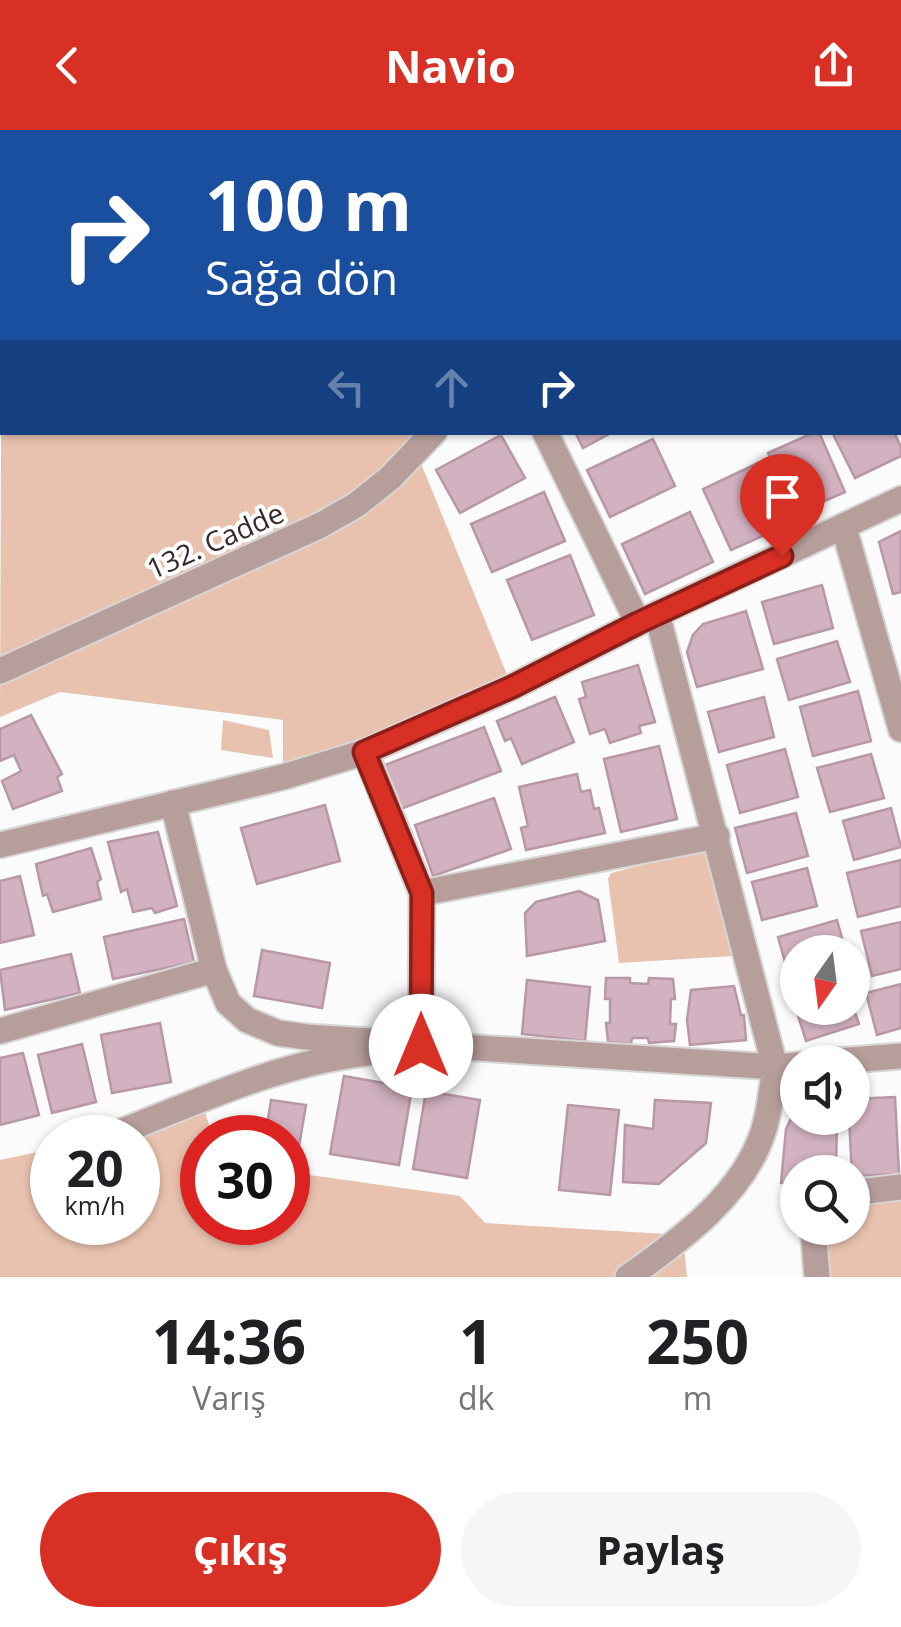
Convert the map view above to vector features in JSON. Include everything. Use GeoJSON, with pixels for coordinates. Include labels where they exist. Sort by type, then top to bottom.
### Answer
{"type":"FeatureCollection","features":[{"type":"Feature","properties":{"kind":"street","name":"132. Cadde"},"geometry":{"type":"LineString","coordinates":[[0,671],[321,525],[356,505],[390,478],[431,435]]}},
{"type":"Feature","properties":{"kind":"street"},"geometry":{"type":"LineString","coordinates":[[547,435],[648,618],[780,1046]]}},
{"type":"Feature","properties":{"kind":"street"},"geometry":{"type":"LineString","coordinates":[[0,844],[283,777],[364,752],[526,681],[648,618],[901,499]]}},
{"type":"Feature","properties":{"kind":"street"},"geometry":{"type":"LineString","coordinates":[[844,528],[901,730]]}},
{"type":"Feature","properties":{"kind":"street"},"geometry":{"type":"LineString","coordinates":[[364,752],[422,893],[421,1046]]}},
{"type":"Feature","properties":{"kind":"street"},"geometry":{"type":"LineString","coordinates":[[173,803],[214,970],[228,1003],[247,1020],[278,1034],[780,1066]]}},
{"type":"Feature","properties":{"kind":"street"},"geometry":{"type":"LineString","coordinates":[[422,893],[717,836]]}},
{"type":"Feature","properties":{"kind":"street"},"geometry":{"type":"LineString","coordinates":[[0,1031],[214,970]]}},
{"type":"Feature","properties":{"kind":"street"},"geometry":{"type":"LineString","coordinates":[[160,1116],[233,1086],[334,1057],[421,1046]]}},
{"type":"Feature","properties":{"kind":"street"},"geometry":{"type":"LineString","coordinates":[[870,1058],[901,1056]]}},
{"type":"Feature","properties":{"kind":"street"},"geometry":{"type":"LineString","coordinates":[[628,1277],[708,1213],[734,1182],[753,1156],[780,1083]]}},
{"type":"Feature","properties":{"kind":"street"},"geometry":{"type":"LineString","coordinates":[[870,1190],[901,1186]]}},
{"type":"Feature","properties":{"kind":"street"},"geometry":{"type":"LineString","coordinates":[[814,1245],[817,1277]]}},
{"type":"Feature","properties":{"kind":"shaded area"},"geometry":{"type":"Polygon","coordinates":[[[1,435],[432,435],[416,451],[512,687],[283,777],[283,720],[60,692],[0,717],[1,435]]]}},
{"type":"Feature","properties":{"kind":"shaded area"},"geometry":{"type":"Polygon","coordinates":[[[223,720],[269,730],[273,758],[221,750],[223,720]]]}},
{"type":"Feature","properties":{"kind":"shaded area"},"geometry":{"type":"Polygon","coordinates":[[[705,849],[733,956],[619,963],[608,879],[611,873],[705,849]]]}},
{"type":"Feature","properties":{"kind":"shaded area"},"geometry":{"type":"Polygon","coordinates":[[[201,1100],[206,1115],[180,1115],[180,1245],[310,1245],[310,1175],[460,1196],[485,1223],[683,1235],[687,1277],[0,1277],[0,1160],[30,1154],[30,1245],[160,1245],[160,1125],[201,1100]]]}},
{"type":"Feature","properties":{"kind":"shaded area"},"geometry":{"type":"Polygon","coordinates":[[[901,1187],[901,1277],[817,1277],[814,1245],[870,1245],[870,1191],[901,1187]]]}},
{"type":"Feature","properties":{"kind":"building"},"geometry":{"type":"Polygon","coordinates":[[[501,435],[525,478],[460,513],[436,470],[501,435]]]}},
{"type":"Feature","properties":{"kind":"building"},"geometry":{"type":"Polygon","coordinates":[[[576,435],[607,435],[583,448],[576,435]]]}},
{"type":"Feature","properties":{"kind":"building"},"geometry":{"type":"Polygon","coordinates":[[[808,435],[820,435],[845,492],[795,514],[768,453],[808,435]]]}},
{"type":"Feature","properties":{"kind":"building"},"geometry":{"type":"Polygon","coordinates":[[[834,435],[895,435],[901,456],[855,478],[834,435]]]}},
{"type":"Feature","properties":{"kind":"building"},"geometry":{"type":"Polygon","coordinates":[[[653,439],[675,486],[610,517],[587,470],[653,439]]]}},
{"type":"Feature","properties":{"kind":"building"},"geometry":{"type":"Polygon","coordinates":[[[758,463],[787,525],[731,550],[703,489],[758,463]]]}},
{"type":"Feature","properties":{"kind":"building"},"geometry":{"type":"Polygon","coordinates":[[[544,492],[565,541],[492,572],[471,524],[544,492]]]}},
{"type":"Feature","properties":{"kind":"building"},"geometry":{"type":"Polygon","coordinates":[[[690,512],[713,562],[645,594],[622,544],[690,512]]]}},
{"type":"Feature","properties":{"kind":"building"},"geometry":{"type":"Polygon","coordinates":[[[901,531],[901,592],[893,594],[879,542],[901,531]]]}},
{"type":"Feature","properties":{"kind":"building"},"geometry":{"type":"Polygon","coordinates":[[[570,555],[594,615],[532,640],[507,580],[570,555]]]}},
{"type":"Feature","properties":{"kind":"building"},"geometry":{"type":"Polygon","coordinates":[[[822,585],[833,628],[774,644],[762,602],[822,585]]]}},
{"type":"Feature","properties":{"kind":"building"},"geometry":{"type":"Polygon","coordinates":[[[746,611],[763,669],[697,687],[687,652],[693,635],[703,624],[746,611]]]}},
{"type":"Feature","properties":{"kind":"building"},"geometry":{"type":"Polygon","coordinates":[[[837,641],[850,682],[789,700],[777,659],[837,641]]]}},
{"type":"Feature","properties":{"kind":"building"},"geometry":{"type":"Polygon","coordinates":[[[638,665],[655,722],[639,726],[641,733],[610,743],[605,729],[590,734],[579,699],[586,697],[582,682],[638,665]]]}},
{"type":"Feature","properties":{"kind":"building"},"geometry":{"type":"Polygon","coordinates":[[[858,691],[871,741],[813,756],[800,707],[858,691]]]}},
{"type":"Feature","properties":{"kind":"building"},"geometry":{"type":"Polygon","coordinates":[[[555,697],[574,742],[522,764],[511,738],[505,741],[497,721],[555,697]]]}},
{"type":"Feature","properties":{"kind":"building"},"geometry":{"type":"Polygon","coordinates":[[[764,697],[774,737],[719,752],[708,712],[764,697]]]}},
{"type":"Feature","properties":{"kind":"building"},"geometry":{"type":"Polygon","coordinates":[[[31,715],[62,774],[57,777],[62,791],[13,809],[2,781],[21,771],[14,755],[0,761],[0,729],[31,715]]]}},
{"type":"Feature","properties":{"kind":"building"},"geometry":{"type":"Polygon","coordinates":[[[484,727],[501,771],[401,809],[385,765],[484,727]]]}},
{"type":"Feature","properties":{"kind":"building"},"geometry":{"type":"Polygon","coordinates":[[[659,746],[677,819],[621,832],[604,759],[659,746]]]}},
{"type":"Feature","properties":{"kind":"building"},"geometry":{"type":"Polygon","coordinates":[[[785,749],[798,797],[740,813],[727,765],[785,749]]]}},
{"type":"Feature","properties":{"kind":"building"},"geometry":{"type":"Polygon","coordinates":[[[871,754],[884,798],[830,812],[817,768],[871,754]]]}},
{"type":"Feature","properties":{"kind":"building"},"geometry":{"type":"Polygon","coordinates":[[[577,774],[581,792],[590,790],[594,809],[599,808],[605,833],[526,850],[521,828],[528,826],[519,787],[577,774]]]}},
{"type":"Feature","properties":{"kind":"building"},"geometry":{"type":"Polygon","coordinates":[[[494,798],[511,849],[433,876],[415,825],[494,798]]]}},
{"type":"Feature","properties":{"kind":"building"},"geometry":{"type":"Polygon","coordinates":[[[325,805],[340,861],[257,884],[241,828],[325,805]]]}},
{"type":"Feature","properties":{"kind":"building"},"geometry":{"type":"Polygon","coordinates":[[[891,808],[901,847],[854,860],[843,821],[891,808]]]}},
{"type":"Feature","properties":{"kind":"building"},"geometry":{"type":"Polygon","coordinates":[[[796,813],[808,856],[747,873],[735,828],[796,813]]]}},
{"type":"Feature","properties":{"kind":"building"},"geometry":{"type":"Polygon","coordinates":[[[158,832],[177,906],[155,913],[152,908],[133,912],[127,889],[121,892],[108,842],[158,832]]]}},
{"type":"Feature","properties":{"kind":"building"},"geometry":{"type":"Polygon","coordinates":[[[91,848],[101,879],[97,882],[101,899],[53,912],[47,894],[43,896],[36,864],[91,848]]]}},
{"type":"Feature","properties":{"kind":"building"},"geometry":{"type":"Polygon","coordinates":[[[901,860],[901,906],[858,917],[847,873],[901,860]]]}},
{"type":"Feature","properties":{"kind":"building"},"geometry":{"type":"Polygon","coordinates":[[[807,868],[817,906],[762,920],[752,882],[807,868]]]}},
{"type":"Feature","properties":{"kind":"building"},"geometry":{"type":"Polygon","coordinates":[[[20,876],[34,935],[0,943],[0,881],[20,876]]]}},
{"type":"Feature","properties":{"kind":"building"},"geometry":{"type":"Polygon","coordinates":[[[579,891],[598,900],[605,941],[527,956],[525,913],[536,902],[579,891]]]}},
{"type":"Feature","properties":{"kind":"building"},"geometry":{"type":"Polygon","coordinates":[[[184,919],[194,962],[113,979],[104,937],[184,919]]]}},
{"type":"Feature","properties":{"kind":"building"},"geometry":{"type":"Polygon","coordinates":[[[837,920],[841,935],[785,935],[837,920]]]}},
{"type":"Feature","properties":{"kind":"building"},"geometry":{"type":"Polygon","coordinates":[[[901,922],[901,969],[872,976],[870,935],[862,935],[861,931],[901,922]]]}},
{"type":"Feature","properties":{"kind":"building"},"geometry":{"type":"Polygon","coordinates":[[[262,950],[330,963],[322,1008],[254,996],[262,950]]]}},
{"type":"Feature","properties":{"kind":"building"},"geometry":{"type":"Polygon","coordinates":[[[71,954],[80,993],[5,1010],[0,970],[71,954]]]}},
{"type":"Feature","properties":{"kind":"building"},"geometry":{"type":"Polygon","coordinates":[[[606,978],[630,978],[630,983],[648,984],[649,978],[673,979],[675,999],[671,999],[670,1024],[676,1024],[674,1041],[649,1043],[648,1038],[632,1038],[631,1044],[608,1042],[610,999],[605,999],[606,978]]]}},
{"type":"Feature","properties":{"kind":"building"},"geometry":{"type":"Polygon","coordinates":[[[527,980],[590,987],[585,1041],[522,1034],[527,980]]]}},
{"type":"Feature","properties":{"kind":"building"},"geometry":{"type":"Polygon","coordinates":[[[901,984],[901,1028],[877,1035],[870,992],[901,984]]]}},
{"type":"Feature","properties":{"kind":"building"},"geometry":{"type":"Polygon","coordinates":[[[734,986],[744,1015],[746,1040],[690,1045],[687,1020],[691,990],[734,986]]]}},
{"type":"Feature","properties":{"kind":"building"},"geometry":{"type":"Polygon","coordinates":[[[160,1023],[171,1082],[112,1093],[101,1035],[160,1023]]]}},
{"type":"Feature","properties":{"kind":"building"},"geometry":{"type":"Polygon","coordinates":[[[801,1025],[856,1025],[806,1041],[801,1025]]]}},
{"type":"Feature","properties":{"kind":"building"},"geometry":{"type":"Polygon","coordinates":[[[82,1044],[96,1102],[52,1113],[38,1055],[82,1044]]]}},
{"type":"Feature","properties":{"kind":"building"},"geometry":{"type":"Polygon","coordinates":[[[23,1053],[39,1115],[0,1125],[0,1058],[23,1053]]]}},
{"type":"Feature","properties":{"kind":"building"},"geometry":{"type":"Polygon","coordinates":[[[344,1076],[412,1088],[399,1165],[330,1154],[344,1076]]]}},
{"type":"Feature","properties":{"kind":"building"},"geometry":{"type":"Polygon","coordinates":[[[426,1091],[480,1100],[467,1178],[413,1169],[426,1091]]]}},
{"type":"Feature","properties":{"kind":"building"},"geometry":{"type":"Polygon","coordinates":[[[895,1097],[899,1174],[870,1175],[870,1155],[851,1155],[850,1135],[870,1135],[870,1098],[895,1097]]]}},
{"type":"Feature","properties":{"kind":"building"},"geometry":{"type":"Polygon","coordinates":[[[271,1100],[306,1105],[304,1115],[269,1115],[271,1100]]]}},
{"type":"Feature","properties":{"kind":"building"},"geometry":{"type":"Polygon","coordinates":[[[655,1100],[711,1103],[706,1143],[659,1184],[623,1182],[625,1125],[653,1129],[655,1100]]]}},
{"type":"Feature","properties":{"kind":"building"},"geometry":{"type":"Polygon","coordinates":[[[568,1105],[619,1110],[610,1195],[559,1190],[568,1105]]]}},
{"type":"Feature","properties":{"kind":"building"},"geometry":{"type":"Polygon","coordinates":[[[785,1135],[837,1135],[836,1155],[784,1155],[785,1135]]]}},
{"type":"Feature","properties":{"kind":"route"},"geometry":{"type":"LineString","coordinates":[[421,1046],[422,893],[364,752],[512,687],[782,556]]}}]}
